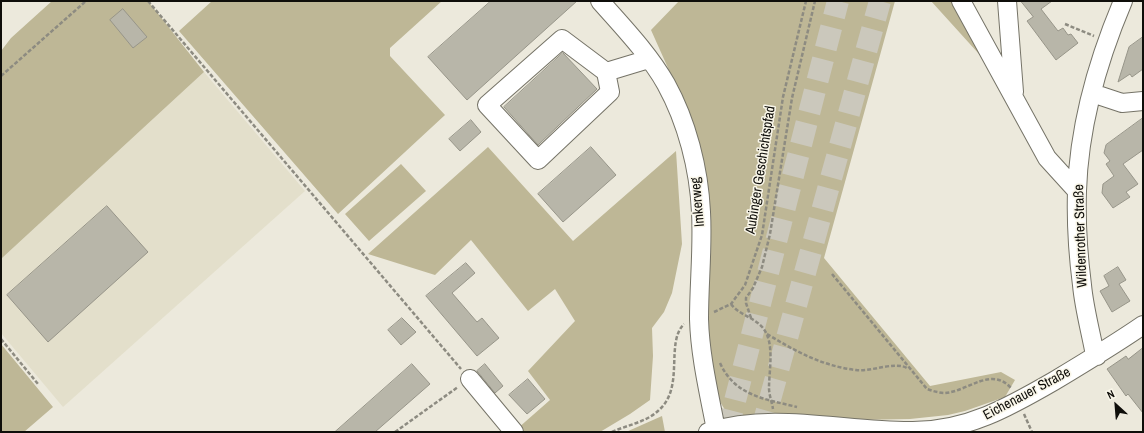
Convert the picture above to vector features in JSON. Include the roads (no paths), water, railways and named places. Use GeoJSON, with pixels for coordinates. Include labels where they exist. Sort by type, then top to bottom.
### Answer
{"type":"FeatureCollection","features":[{"type":"Feature","properties":{"kind":"street","name":"Imkerweg"},"geometry":{"type":"LineString","coordinates":[[600,1],[649,59],[666,84],[680,114],[697,175],[701,212],[699,319],[701,347],[712,431]]}},
{"type":"Feature","properties":{"kind":"street"},"geometry":{"type":"LineString","coordinates":[[961,1],[1048,158],[1077,191]]}},
{"type":"Feature","properties":{"kind":"street"},"geometry":{"type":"LineString","coordinates":[[1007,1],[1014,97]]}},
{"type":"Feature","properties":{"kind":"street","name":"Wildenrother Straße"},"geometry":{"type":"LineString","coordinates":[[1097,356],[1094,350],[1082,286],[1077,191],[1084,133],[1092,93],[1107,40],[1123,1]]}},
{"type":"Feature","properties":{"kind":"street"},"geometry":{"type":"LineString","coordinates":[[562,39],[606,72],[610,92],[538,160],[488,105],[562,39]]}},
{"type":"Feature","properties":{"kind":"street"},"geometry":{"type":"LineString","coordinates":[[606,72],[649,59]]}},
{"type":"Feature","properties":{"kind":"street"},"geometry":{"type":"LineString","coordinates":[[1092,93],[1122,103],[1143,101]]}},
{"type":"Feature","properties":{"kind":"street","name":"Eichenauer Straße"},"geometry":{"type":"LineString","coordinates":[[712,431],[776,423],[914,431],[959,426],[994,414],[1019,402],[1097,356],[1143,325]]}},
{"type":"Feature","properties":{"kind":"street"},"geometry":{"type":"LineString","coordinates":[[470,379],[514,432]]}},
{"type":"Feature","properties":{"kind":"tunnel"},"geometry":{"type":"LineString","coordinates":[[727,432],[838,1]]}},
{"type":"Feature","properties":{"kind":"tunnel"},"geometry":{"type":"LineString","coordinates":[[761,432],[880,1]]}}]}
